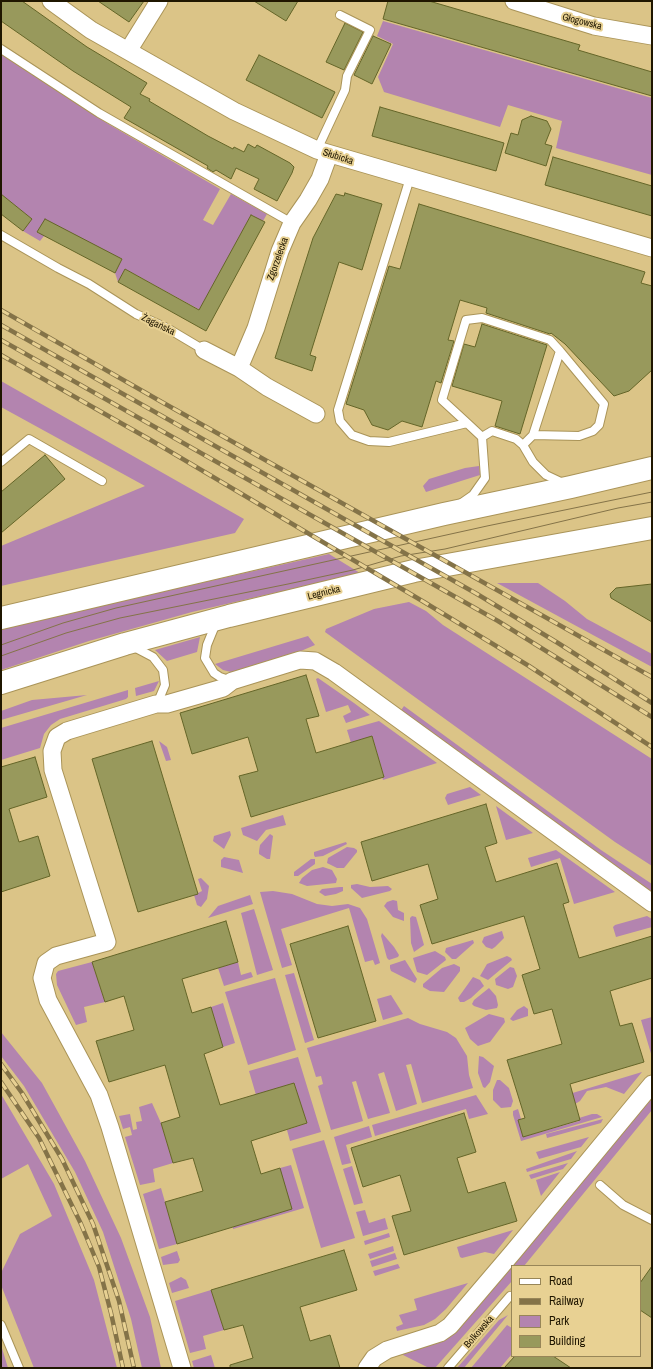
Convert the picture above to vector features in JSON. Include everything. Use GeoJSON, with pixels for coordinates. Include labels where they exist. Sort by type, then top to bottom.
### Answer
{"type":"FeatureCollection","features":[{"type":"Feature","properties":{"kind":"main road"},"geometry":{"type":"LineString","coordinates":[[1,618],[444,514],[652,468]]}},
{"type":"Feature","properties":{"kind":"main road","name":"Legnicka"},"geometry":{"type":"LineString","coordinates":[[1,683],[125,644],[219,619],[414,571],[652,528]]}},
{"type":"Feature","properties":{"kind":"street","name":"Słubicka"},"geometry":{"type":"LineString","coordinates":[[51,1],[92,30],[234,111],[323,152],[652,248]]}},
{"type":"Feature","properties":{"kind":"street"},"geometry":{"type":"LineString","coordinates":[[128,51],[159,1]]}},
{"type":"Feature","properties":{"kind":"street","name":"Głogowska"},"geometry":{"type":"LineString","coordinates":[[514,1],[594,26],[652,36]]}},
{"type":"Feature","properties":{"kind":"street","name":"Zgorzelecka"},"geometry":{"type":"LineString","coordinates":[[239,368],[256,328],[280,251],[292,222],[308,200],[320,179],[323,152]]}},
{"type":"Feature","properties":{"kind":"street","name":"Żagańska"},"geometry":{"type":"LineString","coordinates":[[204,350],[239,368],[267,387],[316,414]]}},
{"type":"Feature","properties":{"kind":"street"},"geometry":{"type":"LineString","coordinates":[[182,1368],[108,1120],[99,1095],[48,1000],[42,978],[46,963],[56,956],[107,942],[53,770],[52,751],[57,737],[67,731],[156,704],[167,704],[223,688],[232,681],[300,660],[315,662],[334,672],[652,903]]}},
{"type":"Feature","properties":{"kind":"street"},"geometry":{"type":"LineString","coordinates":[[367,1368],[374,1358],[387,1350],[440,1333],[450,1326],[652,1084]]}},
{"type":"Feature","properties":{"kind":"lane"},"geometry":{"type":"LineString","coordinates":[[323,152],[345,90],[347,76],[370,30],[340,15]]}},
{"type":"Feature","properties":{"kind":"lane"},"geometry":{"type":"LineString","coordinates":[[1,50],[99,113],[292,222]]}},
{"type":"Feature","properties":{"kind":"lane"},"geometry":{"type":"LineString","coordinates":[[410,178],[338,410],[340,421],[352,435],[370,441],[389,442],[467,423]]}},
{"type":"Feature","properties":{"kind":"lane","name":"Żagańska"},"geometry":{"type":"LineString","coordinates":[[1,235],[89,284],[136,314],[167,328],[204,350]]}},
{"type":"Feature","properties":{"kind":"lane"},"geometry":{"type":"LineString","coordinates":[[444,514],[473,495],[485,478],[482,437],[442,400],[466,320],[482,318],[550,340],[604,404],[602,418],[599,425],[593,431],[586,434],[533,435]]}},
{"type":"Feature","properties":{"kind":"lane"},"geometry":{"type":"LineString","coordinates":[[524,445],[533,435],[560,351]]}},
{"type":"Feature","properties":{"kind":"lane"},"geometry":{"type":"LineString","coordinates":[[482,437],[492,431],[516,439],[524,445],[533,462],[546,475],[571,487]]}},
{"type":"Feature","properties":{"kind":"lane"},"geometry":{"type":"LineString","coordinates":[[1,462],[29,439],[102,481]]}},
{"type":"Feature","properties":{"kind":"lane"},"geometry":{"type":"LineString","coordinates":[[219,619],[211,633],[205,658],[214,672],[220,677],[232,681]]}},
{"type":"Feature","properties":{"kind":"lane"},"geometry":{"type":"LineString","coordinates":[[125,644],[153,657],[163,670],[165,685],[156,704]]}},
{"type":"Feature","properties":{"kind":"lane"},"geometry":{"type":"LineString","coordinates":[[600,1185],[623,1205],[652,1220]]}},
{"type":"Feature","properties":{"kind":"lane","name":"Bolkowska"},"geometry":{"type":"LineString","coordinates":[[448,1368],[510,1296]]}},
{"type":"Feature","properties":{"kind":"lane"},"geometry":{"type":"LineString","coordinates":[[1,1325],[19,1368]]}},
{"type":"Feature","properties":{"kind":"green space"},"geometry":{"type":"Polygon","coordinates":[[[383,21],[652,98],[652,175],[556,148],[562,121],[508,105],[500,127],[384,92],[378,77],[393,44],[377,36],[383,21]]]}},
{"type":"Feature","properties":{"kind":"green space"},"geometry":{"type":"Polygon","coordinates":[[[1,54],[110,125],[220,189],[203,220],[213,225],[231,194],[267,214],[263,221],[251,215],[200,310],[125,269],[118,282],[115,273],[122,259],[44,236],[40,241],[23,231],[32,219],[1,194],[1,54]]]}},
{"type":"Feature","properties":{"kind":"green space"},"geometry":{"type":"Polygon","coordinates":[[[1,381],[244,519],[235,533],[1,586],[1,546],[145,486],[1,407],[1,381]]]}},
{"type":"Feature","properties":{"kind":"green space"},"geometry":{"type":"Polygon","coordinates":[[[479,466],[480,475],[426,492],[423,486],[429,479],[465,468],[479,466]]]}},
{"type":"Feature","properties":{"kind":"green space"},"geometry":{"type":"Polygon","coordinates":[[[329,554],[360,573],[192,612],[89,641],[1,670],[1,628],[329,554]]]}},
{"type":"Feature","properties":{"kind":"green space"},"geometry":{"type":"Polygon","coordinates":[[[497,583],[538,583],[565,601],[587,619],[652,654],[652,667],[497,583]]]}},
{"type":"Feature","properties":{"kind":"green space"},"geometry":{"type":"Polygon","coordinates":[[[409,602],[426,611],[443,625],[652,759],[652,866],[615,842],[325,632],[326,629],[374,609],[409,602]]]}},
{"type":"Feature","properties":{"kind":"green space"},"geometry":{"type":"Polygon","coordinates":[[[308,636],[315,645],[294,654],[231,672],[223,670],[215,664],[308,636]]]}},
{"type":"Feature","properties":{"kind":"green space"},"geometry":{"type":"Polygon","coordinates":[[[200,637],[197,652],[167,661],[155,650],[200,637]]]}},
{"type":"Feature","properties":{"kind":"green space"},"geometry":{"type":"Polygon","coordinates":[[[318,678],[370,715],[346,723],[343,716],[351,712],[348,705],[326,712],[316,679],[318,678]]]}},
{"type":"Feature","properties":{"kind":"green space"},"geometry":{"type":"Polygon","coordinates":[[[159,681],[154,691],[136,696],[135,688],[159,681]]]}},
{"type":"Feature","properties":{"kind":"green space"},"geometry":{"type":"Polygon","coordinates":[[[128,690],[128,697],[126,699],[60,719],[51,725],[44,734],[40,748],[1,760],[1,728],[128,690]]]}},
{"type":"Feature","properties":{"kind":"green space"},"geometry":{"type":"Polygon","coordinates":[[[87,695],[1,720],[1,711],[32,700],[87,695]]]}},
{"type":"Feature","properties":{"kind":"green space"},"geometry":{"type":"Polygon","coordinates":[[[404,706],[601,850],[652,884],[652,894],[399,713],[404,706]]]}},
{"type":"Feature","properties":{"kind":"green space"},"geometry":{"type":"Polygon","coordinates":[[[379,721],[437,763],[383,780],[382,777],[384,776],[372,736],[351,743],[347,730],[379,721]]]}},
{"type":"Feature","properties":{"kind":"green space"},"geometry":{"type":"Polygon","coordinates":[[[159,741],[167,747],[171,760],[166,761],[159,741]]]}},
{"type":"Feature","properties":{"kind":"green space"},"geometry":{"type":"Polygon","coordinates":[[[470,787],[481,795],[448,805],[445,798],[447,794],[470,787]]]}},
{"type":"Feature","properties":{"kind":"green space"},"geometry":{"type":"Polygon","coordinates":[[[496,806],[533,833],[506,840],[496,806]]]}},
{"type":"Feature","properties":{"kind":"green space"},"geometry":{"type":"Polygon","coordinates":[[[283,815],[286,825],[266,830],[257,841],[243,835],[241,828],[283,815]]]}},
{"type":"Feature","properties":{"kind":"green space"},"geometry":{"type":"Polygon","coordinates":[[[230,831],[231,835],[224,849],[213,841],[214,836],[230,831]]]}},
{"type":"Feature","properties":{"kind":"green space"},"geometry":{"type":"Polygon","coordinates":[[[270,834],[273,836],[270,859],[267,859],[259,854],[259,851],[260,845],[270,834]]]}},
{"type":"Feature","properties":{"kind":"green space"},"geometry":{"type":"Polygon","coordinates":[[[346,842],[347,844],[323,856],[315,857],[314,855],[314,852],[346,842]]]}},
{"type":"Feature","properties":{"kind":"green space"},"geometry":{"type":"Polygon","coordinates":[[[347,847],[354,848],[357,852],[344,868],[337,868],[327,863],[328,858],[347,847]]]}},
{"type":"Feature","properties":{"kind":"green space"},"geometry":{"type":"Polygon","coordinates":[[[556,850],[615,892],[574,904],[560,858],[531,867],[528,858],[556,850]]]}},
{"type":"Feature","properties":{"kind":"green space"},"geometry":{"type":"Polygon","coordinates":[[[224,857],[239,860],[243,873],[221,867],[221,860],[224,857]]]}},
{"type":"Feature","properties":{"kind":"green space"},"geometry":{"type":"Polygon","coordinates":[[[311,859],[315,859],[315,864],[298,876],[294,876],[294,872],[311,859]]]}},
{"type":"Feature","properties":{"kind":"green space"},"geometry":{"type":"Polygon","coordinates":[[[323,867],[332,870],[337,879],[336,883],[307,886],[299,883],[302,878],[312,870],[323,867]]]}},
{"type":"Feature","properties":{"kind":"green space"},"geometry":{"type":"Polygon","coordinates":[[[201,878],[209,886],[207,899],[201,907],[197,905],[194,895],[202,891],[198,879],[201,878]]]}},
{"type":"Feature","properties":{"kind":"green space"},"geometry":{"type":"Polygon","coordinates":[[[357,884],[370,887],[388,886],[392,889],[390,891],[362,898],[351,888],[351,885],[357,884]]]}},
{"type":"Feature","properties":{"kind":"green space"},"geometry":{"type":"Polygon","coordinates":[[[343,887],[343,891],[336,894],[325,896],[319,892],[322,889],[343,887]]]}},
{"type":"Feature","properties":{"kind":"green space"},"geometry":{"type":"Polygon","coordinates":[[[273,891],[292,894],[317,904],[332,906],[348,904],[360,908],[367,919],[380,963],[375,965],[373,960],[365,962],[349,908],[281,929],[292,965],[282,968],[260,892],[273,891]]]}},
{"type":"Feature","properties":{"kind":"green space"},"geometry":{"type":"Polygon","coordinates":[[[250,895],[253,904],[208,918],[218,906],[250,895]]]}},
{"type":"Feature","properties":{"kind":"green space"},"geometry":{"type":"Polygon","coordinates":[[[393,900],[397,901],[398,910],[404,913],[404,921],[393,917],[384,906],[387,902],[393,900]]]}},
{"type":"Feature","properties":{"kind":"green space"},"geometry":{"type":"Polygon","coordinates":[[[254,909],[273,970],[257,975],[241,913],[254,909]]]}},
{"type":"Feature","properties":{"kind":"green space"},"geometry":{"type":"Polygon","coordinates":[[[412,916],[416,917],[424,945],[414,952],[411,943],[410,918],[412,916]]]}},
{"type":"Feature","properties":{"kind":"green space"},"geometry":{"type":"Polygon","coordinates":[[[647,916],[652,919],[652,927],[616,937],[613,927],[615,925],[647,916]]]}},
{"type":"Feature","properties":{"kind":"green space"},"geometry":{"type":"Polygon","coordinates":[[[502,931],[504,938],[492,949],[486,947],[482,942],[484,937],[502,931]]]}},
{"type":"Feature","properties":{"kind":"green space"},"geometry":{"type":"Polygon","coordinates":[[[382,933],[394,947],[399,955],[398,957],[389,960],[387,958],[381,936],[382,933]]]}},
{"type":"Feature","properties":{"kind":"green space"},"geometry":{"type":"Polygon","coordinates":[[[473,940],[474,943],[456,959],[452,959],[445,952],[446,948],[473,940]]]}},
{"type":"Feature","properties":{"kind":"green space"},"geometry":{"type":"Polygon","coordinates":[[[435,951],[445,957],[446,960],[427,975],[417,972],[413,958],[435,951]]]}},
{"type":"Feature","properties":{"kind":"green space"},"geometry":{"type":"Polygon","coordinates":[[[507,956],[512,960],[488,980],[480,976],[487,964],[507,956]]]}},
{"type":"Feature","properties":{"kind":"green space"},"geometry":{"type":"Polygon","coordinates":[[[405,960],[417,979],[415,983],[391,971],[390,965],[405,960]]]}},
{"type":"Feature","properties":{"kind":"green space"},"geometry":{"type":"Polygon","coordinates":[[[92,962],[105,1002],[84,1007],[87,1022],[76,1025],[57,985],[56,974],[58,971],[92,962]]]}},
{"type":"Feature","properties":{"kind":"green space"},"geometry":{"type":"Polygon","coordinates":[[[238,962],[241,975],[251,972],[253,977],[224,986],[218,968],[238,962]]]}},
{"type":"Feature","properties":{"kind":"green space"},"geometry":{"type":"Polygon","coordinates":[[[454,964],[460,967],[460,971],[444,992],[430,991],[423,987],[423,984],[442,968],[454,964]]]}},
{"type":"Feature","properties":{"kind":"green space"},"geometry":{"type":"Polygon","coordinates":[[[510,967],[514,968],[517,976],[513,987],[508,989],[496,985],[495,979],[510,967]]]}},
{"type":"Feature","properties":{"kind":"green space"},"geometry":{"type":"Polygon","coordinates":[[[294,973],[314,1040],[305,1043],[285,975],[294,973]]]}},
{"type":"Feature","properties":{"kind":"green space"},"geometry":{"type":"Polygon","coordinates":[[[473,977],[480,980],[484,986],[471,998],[464,1002],[460,1002],[458,998],[473,977]]]}},
{"type":"Feature","properties":{"kind":"green space"},"geometry":{"type":"Polygon","coordinates":[[[275,978],[296,1050],[248,1065],[225,992],[275,978]]]}},
{"type":"Feature","properties":{"kind":"green space"},"geometry":{"type":"Polygon","coordinates":[[[489,988],[496,996],[498,1005],[497,1008],[486,1010],[474,1006],[472,1004],[474,1000],[489,988]]]}},
{"type":"Feature","properties":{"kind":"green space"},"geometry":{"type":"Polygon","coordinates":[[[391,995],[403,1014],[383,1020],[377,999],[391,995]]]}},
{"type":"Feature","properties":{"kind":"green space"},"geometry":{"type":"Polygon","coordinates":[[[223,1003],[235,1043],[223,1047],[211,1007],[223,1003]]]}},
{"type":"Feature","properties":{"kind":"green space"},"geometry":{"type":"Polygon","coordinates":[[[524,1006],[528,1009],[528,1016],[513,1021],[510,1019],[517,1010],[524,1006]]]}},
{"type":"Feature","properties":{"kind":"green space"},"geometry":{"type":"Polygon","coordinates":[[[489,1014],[504,1018],[505,1022],[490,1042],[478,1046],[470,1039],[465,1028],[489,1014]]]}},
{"type":"Feature","properties":{"kind":"green space"},"geometry":{"type":"Polygon","coordinates":[[[652,1017],[652,1057],[641,1020],[652,1017]]]}},
{"type":"Feature","properties":{"kind":"green space"},"geometry":{"type":"Polygon","coordinates":[[[408,1018],[420,1024],[447,1032],[456,1038],[467,1056],[469,1075],[473,1088],[422,1103],[411,1064],[406,1065],[417,1104],[396,1111],[384,1072],[378,1074],[390,1113],[368,1119],[356,1081],[352,1082],[363,1121],[331,1130],[318,1086],[323,1084],[321,1076],[316,1077],[307,1048],[408,1018]]]}},
{"type":"Feature","properties":{"kind":"green space"},"geometry":{"type":"Polygon","coordinates":[[[1,1032],[42,1083],[85,1161],[121,1238],[150,1317],[161,1368],[142,1368],[131,1319],[103,1232],[75,1172],[24,1086],[1,1056],[1,1032]]]}},
{"type":"Feature","properties":{"kind":"green space"},"geometry":{"type":"Polygon","coordinates":[[[479,1056],[483,1057],[494,1066],[490,1082],[485,1088],[483,1087],[478,1073],[479,1056]]]}},
{"type":"Feature","properties":{"kind":"green space"},"geometry":{"type":"Polygon","coordinates":[[[298,1057],[321,1132],[290,1141],[287,1130],[307,1123],[294,1083],[256,1095],[249,1071],[298,1057]]]}},
{"type":"Feature","properties":{"kind":"green space"},"geometry":{"type":"Polygon","coordinates":[[[642,1072],[624,1094],[606,1087],[587,1091],[580,1101],[575,1104],[523,1108],[642,1072]]]}},
{"type":"Feature","properties":{"kind":"green space"},"geometry":{"type":"Polygon","coordinates":[[[497,1080],[500,1080],[509,1088],[513,1101],[511,1107],[501,1108],[493,1100],[493,1090],[497,1080]]]}},
{"type":"Feature","properties":{"kind":"green space"},"geometry":{"type":"Polygon","coordinates":[[[652,1091],[652,1110],[525,1265],[511,1265],[511,1282],[435,1368],[429,1368],[401,1353],[432,1344],[652,1091]]]}},
{"type":"Feature","properties":{"kind":"green space"},"geometry":{"type":"Polygon","coordinates":[[[1,1094],[54,1184],[94,1280],[117,1368],[34,1368],[1,1285],[1,1273],[20,1234],[52,1216],[28,1164],[1,1179],[1,1094]]]}},
{"type":"Feature","properties":{"kind":"green space"},"geometry":{"type":"Polygon","coordinates":[[[476,1095],[488,1114],[469,1119],[466,1109],[375,1136],[372,1125],[476,1095]]]}},
{"type":"Feature","properties":{"kind":"green space"},"geometry":{"type":"Polygon","coordinates":[[[152,1103],[161,1123],[173,1163],[153,1169],[155,1182],[140,1185],[125,1137],[132,1135],[130,1127],[123,1129],[119,1116],[130,1114],[133,1130],[137,1129],[136,1122],[142,1121],[139,1107],[152,1103]]]}},
{"type":"Feature","properties":{"kind":"green space"},"geometry":{"type":"Polygon","coordinates":[[[518,1109],[521,1119],[518,1120],[523,1137],[579,1121],[579,1118],[592,1114],[597,1114],[602,1117],[521,1141],[513,1115],[513,1111],[518,1109]]]}},
{"type":"Feature","properties":{"kind":"green space"},"geometry":{"type":"Polygon","coordinates":[[[603,1119],[601,1123],[547,1138],[546,1134],[603,1119]]]}},
{"type":"Feature","properties":{"kind":"green space"},"geometry":{"type":"Polygon","coordinates":[[[369,1126],[372,1137],[346,1145],[351,1163],[342,1165],[334,1137],[369,1126]]]}},
{"type":"Feature","properties":{"kind":"green space"},"geometry":{"type":"Polygon","coordinates":[[[589,1137],[581,1147],[539,1159],[536,1152],[589,1137]]]}},
{"type":"Feature","properties":{"kind":"green space"},"geometry":{"type":"Polygon","coordinates":[[[324,1140],[355,1238],[321,1248],[292,1149],[324,1140]]]}},
{"type":"Feature","properties":{"kind":"green space"},"geometry":{"type":"Polygon","coordinates":[[[577,1151],[571,1159],[527,1172],[526,1169],[577,1151]]]}},
{"type":"Feature","properties":{"kind":"green space"},"geometry":{"type":"Polygon","coordinates":[[[568,1163],[563,1169],[531,1179],[529,1175],[568,1163]]]}},
{"type":"Feature","properties":{"kind":"green space"},"geometry":{"type":"Polygon","coordinates":[[[291,1165],[304,1208],[233,1229],[233,1227],[280,1168],[291,1165]]]}},
{"type":"Feature","properties":{"kind":"green space"},"geometry":{"type":"Polygon","coordinates":[[[352,1166],[363,1203],[354,1205],[343,1169],[352,1166]]]}},
{"type":"Feature","properties":{"kind":"green space"},"geometry":{"type":"Polygon","coordinates":[[[560,1172],[541,1196],[536,1180],[560,1172]]]}},
{"type":"Feature","properties":{"kind":"green space"},"geometry":{"type":"Polygon","coordinates":[[[161,1188],[177,1244],[159,1249],[143,1194],[161,1188]]]}},
{"type":"Feature","properties":{"kind":"green space"},"geometry":{"type":"Polygon","coordinates":[[[365,1210],[369,1223],[385,1218],[388,1229],[363,1236],[356,1212],[365,1210]]]}},
{"type":"Feature","properties":{"kind":"green space"},"geometry":{"type":"Polygon","coordinates":[[[513,1230],[494,1254],[485,1252],[462,1258],[460,1257],[457,1247],[513,1230]]]}},
{"type":"Feature","properties":{"kind":"green space"},"geometry":{"type":"Polygon","coordinates":[[[389,1233],[390,1237],[365,1245],[364,1241],[389,1233]]]}},
{"type":"Feature","properties":{"kind":"green space"},"geometry":{"type":"Polygon","coordinates":[[[393,1246],[394,1251],[370,1259],[368,1254],[393,1246]]]}},
{"type":"Feature","properties":{"kind":"green space"},"geometry":{"type":"Polygon","coordinates":[[[177,1251],[180,1260],[178,1263],[163,1265],[161,1257],[177,1251]]]}},
{"type":"Feature","properties":{"kind":"green space"},"geometry":{"type":"Polygon","coordinates":[[[395,1253],[397,1259],[372,1267],[370,1261],[395,1253]]]}},
{"type":"Feature","properties":{"kind":"green space"},"geometry":{"type":"Polygon","coordinates":[[[398,1264],[400,1268],[375,1276],[373,1271],[398,1264]]]}},
{"type":"Feature","properties":{"kind":"green space"},"geometry":{"type":"Polygon","coordinates":[[[181,1277],[186,1280],[189,1288],[172,1293],[169,1283],[181,1277]]]}},
{"type":"Feature","properties":{"kind":"green space"},"geometry":{"type":"Polygon","coordinates":[[[468,1283],[446,1309],[435,1319],[424,1325],[397,1331],[396,1327],[403,1324],[399,1315],[417,1310],[414,1299],[468,1283]]]}},
{"type":"Feature","properties":{"kind":"green space"},"geometry":{"type":"Polygon","coordinates":[[[211,1290],[224,1330],[203,1336],[206,1349],[190,1353],[175,1301],[211,1290]]]}},
{"type":"Feature","properties":{"kind":"green space"},"geometry":{"type":"Polygon","coordinates":[[[508,1315],[464,1368],[457,1368],[499,1320],[508,1315]]]}},
{"type":"Feature","properties":{"kind":"green space"},"geometry":{"type":"Polygon","coordinates":[[[507,1325],[511,1327],[511,1355],[500,1368],[471,1368],[507,1325]]]}},
{"type":"Feature","properties":{"kind":"green space"},"geometry":{"type":"Polygon","coordinates":[[[1,1345],[8,1368],[1,1368],[1,1345]]]}},
{"type":"Feature","properties":{"kind":"green space"},"geometry":{"type":"Polygon","coordinates":[[[211,1355],[215,1368],[194,1368],[192,1361],[211,1355]]]}},
{"type":"Feature","properties":{"kind":"building"},"geometry":{"type":"Polygon","coordinates":[[[1,1],[22,1],[87,47],[147,83],[140,94],[150,99],[149,101],[208,136],[233,149],[234,147],[244,152],[248,144],[255,148],[257,145],[290,163],[294,167],[292,173],[277,201],[254,189],[259,179],[236,168],[231,179],[216,170],[213,172],[207,168],[208,166],[124,118],[131,107],[73,71],[1,21],[1,1]]]}},
{"type":"Feature","properties":{"kind":"building"},"geometry":{"type":"Polygon","coordinates":[[[98,1],[144,1],[129,22],[98,1]]]}},
{"type":"Feature","properties":{"kind":"building"},"geometry":{"type":"Polygon","coordinates":[[[254,1],[298,1],[286,21],[254,1]]]}},
{"type":"Feature","properties":{"kind":"building"},"geometry":{"type":"Polygon","coordinates":[[[388,1],[429,1],[580,45],[578,50],[652,72],[652,96],[383,19],[388,1]]]}},
{"type":"Feature","properties":{"kind":"building"},"geometry":{"type":"Polygon","coordinates":[[[345,23],[363,32],[344,70],[326,62],[345,23]]]}},
{"type":"Feature","properties":{"kind":"building"},"geometry":{"type":"Polygon","coordinates":[[[373,36],[391,44],[372,84],[354,75],[373,36]]]}},
{"type":"Feature","properties":{"kind":"building"},"geometry":{"type":"Polygon","coordinates":[[[259,55],[335,92],[322,118],[246,80],[259,55]]]}},
{"type":"Feature","properties":{"kind":"building"},"geometry":{"type":"Polygon","coordinates":[[[380,107],[504,143],[496,171],[372,136],[380,107]]]}},
{"type":"Feature","properties":{"kind":"building"},"geometry":{"type":"Polygon","coordinates":[[[531,116],[547,121],[551,129],[545,144],[552,146],[546,166],[505,153],[511,133],[518,135],[522,120],[531,116]]]}},
{"type":"Feature","properties":{"kind":"building"},"geometry":{"type":"Polygon","coordinates":[[[553,157],[652,186],[652,216],[545,185],[553,157]]]}},
{"type":"Feature","properties":{"kind":"building"},"geometry":{"type":"Polygon","coordinates":[[[345,193],[382,204],[362,270],[339,262],[310,355],[316,357],[312,371],[275,358],[313,238],[336,194],[344,196],[345,193]]]}},
{"type":"Feature","properties":{"kind":"building"},"geometry":{"type":"Polygon","coordinates":[[[1,194],[32,219],[23,231],[1,214],[1,194]]]}},
{"type":"Feature","properties":{"kind":"building"},"geometry":{"type":"Polygon","coordinates":[[[419,204],[645,272],[641,283],[652,286],[652,370],[629,391],[614,396],[565,344],[551,333],[550,334],[486,313],[487,308],[460,300],[448,340],[454,341],[441,383],[436,381],[422,427],[402,421],[388,430],[372,425],[364,410],[346,404],[389,266],[400,269],[419,204]]]}},
{"type":"Feature","properties":{"kind":"building"},"geometry":{"type":"Polygon","coordinates":[[[251,215],[265,222],[206,331],[118,282],[125,269],[199,310],[251,215]]]}},
{"type":"Feature","properties":{"kind":"building"},"geometry":{"type":"Polygon","coordinates":[[[45,219],[122,259],[115,273],[37,232],[45,219]]]}},
{"type":"Feature","properties":{"kind":"building"},"geometry":{"type":"Polygon","coordinates":[[[482,324],[547,345],[520,434],[495,426],[502,401],[452,386],[464,344],[475,347],[482,324]]]}},
{"type":"Feature","properties":{"kind":"building"},"geometry":{"type":"Polygon","coordinates":[[[45,455],[65,479],[1,533],[1,492],[45,455]]]}},
{"type":"Feature","properties":{"kind":"building"},"geometry":{"type":"Polygon","coordinates":[[[652,584],[652,622],[611,598],[610,594],[616,588],[652,584]]]}},
{"type":"Feature","properties":{"kind":"building"},"geometry":{"type":"Polygon","coordinates":[[[306,675],[319,716],[306,719],[316,753],[372,736],[384,777],[251,817],[239,776],[258,771],[248,737],[192,754],[180,713],[306,675]]]}},
{"type":"Feature","properties":{"kind":"building"},"geometry":{"type":"Polygon","coordinates":[[[152,741],[198,894],[138,912],[92,759],[152,741]]]}},
{"type":"Feature","properties":{"kind":"building"},"geometry":{"type":"Polygon","coordinates":[[[35,757],[47,797],[9,809],[19,842],[38,836],[50,876],[1,892],[1,767],[35,757]]]}},
{"type":"Feature","properties":{"kind":"building"},"geometry":{"type":"Polygon","coordinates":[[[486,804],[497,843],[485,847],[496,882],[557,863],[569,902],[563,904],[579,958],[652,936],[652,978],[610,991],[620,1026],[632,1023],[644,1062],[570,1084],[580,1120],[523,1137],[518,1120],[525,1118],[507,1060],[562,1044],[552,1009],[534,1014],[522,975],[540,969],[524,916],[432,944],[420,905],[438,899],[428,864],[372,881],[361,842],[486,804]]]}},
{"type":"Feature","properties":{"kind":"building"},"geometry":{"type":"Polygon","coordinates":[[[226,921],[238,962],[182,979],[192,1013],[211,1007],[223,1047],[204,1054],[220,1105],[294,1083],[307,1123],[251,1141],[261,1174],[280,1168],[292,1209],[177,1244],[165,1202],[203,1191],[193,1158],[173,1163],[161,1123],[180,1117],[165,1065],[109,1082],[96,1041],[134,1030],[124,996],[105,1002],[92,962],[226,921]]]}},
{"type":"Feature","properties":{"kind":"building"},"geometry":{"type":"Polygon","coordinates":[[[348,926],[376,1021],[318,1038],[290,944],[348,926]]]}},
{"type":"Feature","properties":{"kind":"building"},"geometry":{"type":"Polygon","coordinates":[[[464,1113],[476,1152],[457,1158],[468,1193],[505,1182],[517,1221],[404,1255],[392,1216],[411,1211],[400,1175],[363,1187],[351,1148],[464,1113]]]}},
{"type":"Feature","properties":{"kind":"building"},"geometry":{"type":"Polygon","coordinates":[[[344,1250],[357,1290],[300,1307],[310,1341],[330,1335],[340,1368],[230,1368],[230,1365],[253,1358],[243,1325],[224,1330],[211,1290],[344,1250]]]}},
{"type":"Feature","properties":{"kind":"building"},"geometry":{"type":"Polygon","coordinates":[[[652,1266],[652,1318],[641,1311],[641,1282],[652,1266]]]}},
{"type":"Feature","properties":{"kind":"building"},"geometry":{"type":"Polygon","coordinates":[[[514,1357],[554,1357],[571,1368],[504,1368],[514,1357]]]}},
{"type":"Feature","properties":{"kind":"tram line"},"geometry":{"type":"LineString","coordinates":[[1,645],[63,623],[116,608],[487,526],[652,492]]}},
{"type":"Feature","properties":{"kind":"tram line"},"geometry":{"type":"LineString","coordinates":[[1,656],[66,633],[120,618],[353,570],[401,556],[445,549],[618,508],[652,502]]}},
{"type":"Feature","properties":{"kind":"railway"},"geometry":{"type":"LineString","coordinates":[[1,310],[652,677]]}},
{"type":"Feature","properties":{"kind":"railway"},"geometry":{"type":"LineString","coordinates":[[1,325],[477,594],[558,643],[652,703]]}},
{"type":"Feature","properties":{"kind":"railway"},"geometry":{"type":"LineString","coordinates":[[1,340],[498,621],[652,717]]}},
{"type":"Feature","properties":{"kind":"railway"},"geometry":{"type":"LineString","coordinates":[[1,355],[149,439],[424,602],[529,666],[652,747]]}},
{"type":"Feature","properties":{"kind":"railway"},"geometry":{"type":"LineString","coordinates":[[1,1064],[22,1093],[62,1159],[93,1224],[119,1301],[134,1368]]}},
{"type":"Feature","properties":{"kind":"railway"},"geometry":{"type":"LineString","coordinates":[[1,1082],[39,1138],[81,1224],[99,1267],[123,1368]]}}]}
